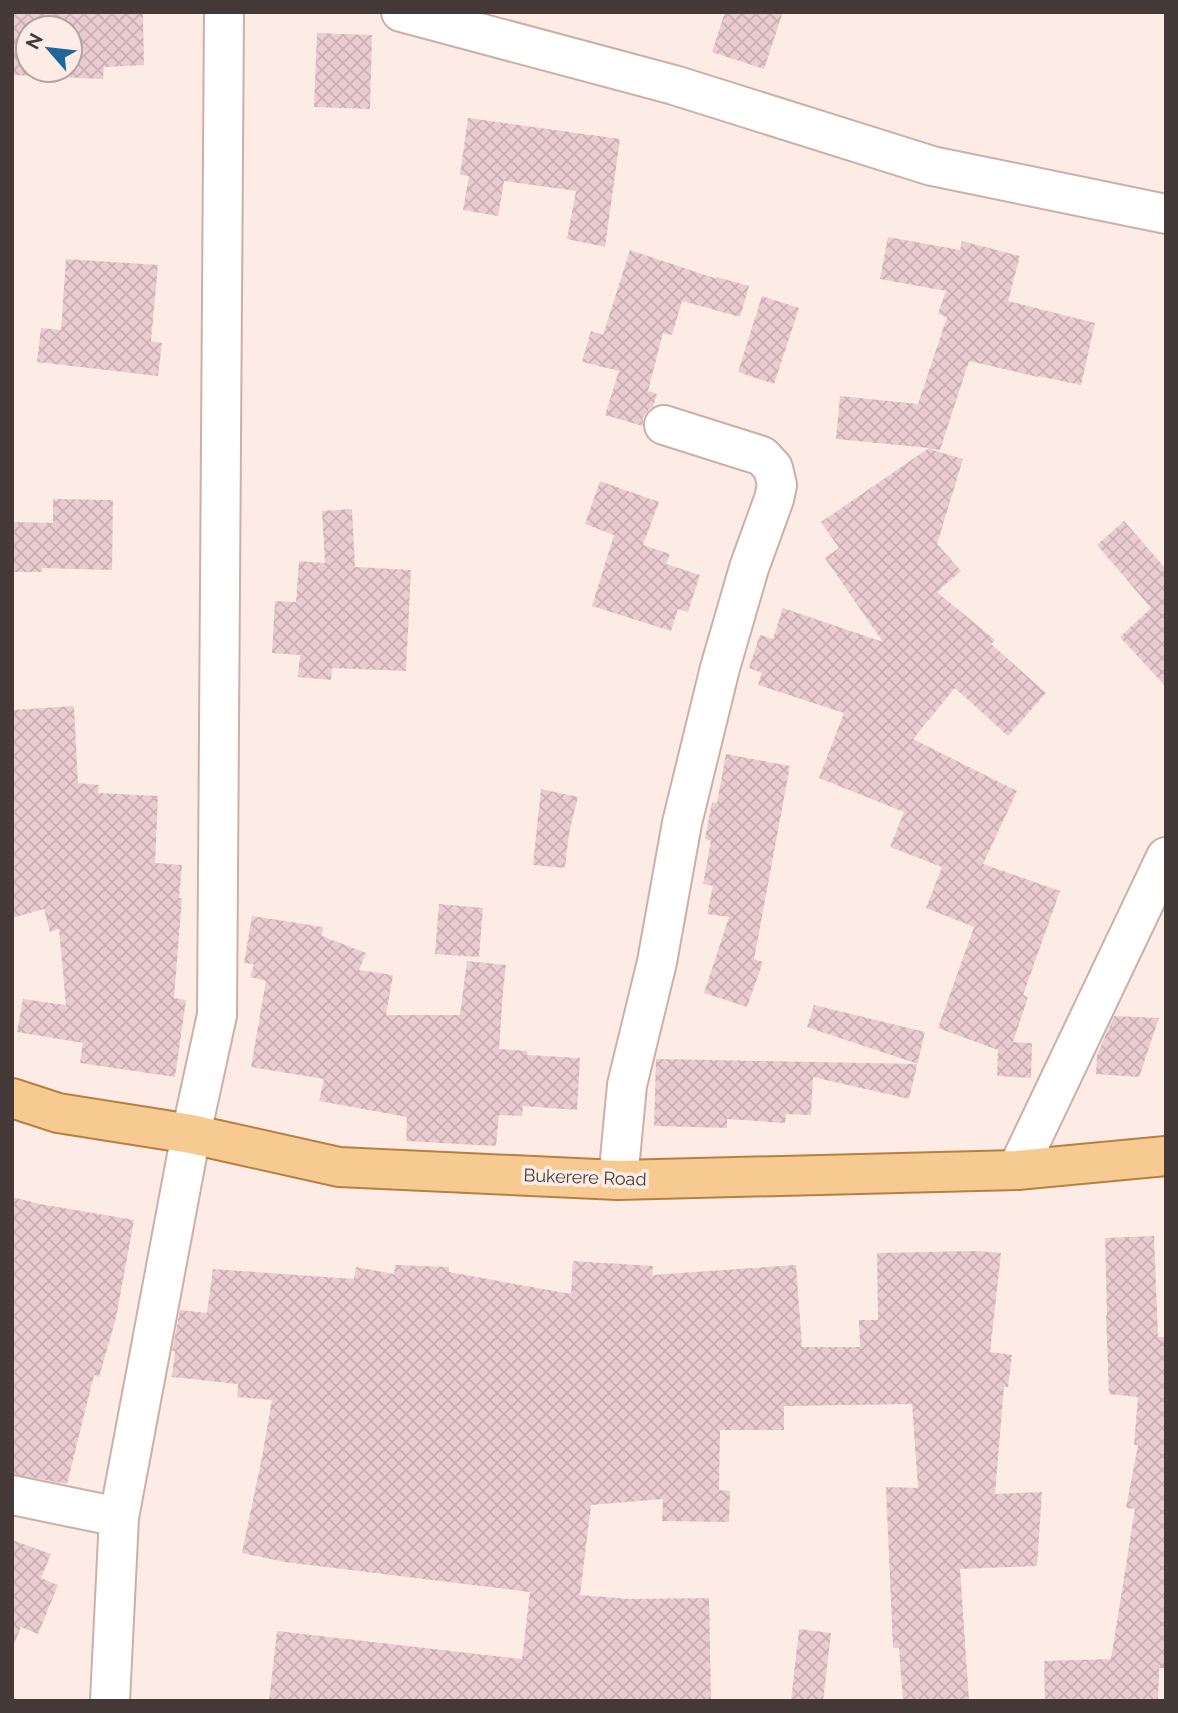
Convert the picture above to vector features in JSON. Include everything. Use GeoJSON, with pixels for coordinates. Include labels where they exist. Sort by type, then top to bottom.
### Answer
{"type":"FeatureCollection","features":[{"type":"Feature","properties":{"kind":"main road","name":"Bukerere Road"},"geometry":{"type":"LineString","coordinates":[[12,1098],[58,1113],[191,1134],[339,1167],[618,1180],[1017,1170],[1166,1156]]}},
{"type":"Feature","properties":{"kind":"street"},"geometry":{"type":"LineString","coordinates":[[110,1701],[120,1517],[191,1134],[218,1015],[224,12]]}},
{"type":"Feature","properties":{"kind":"street"},"geometry":{"type":"LineString","coordinates":[[401,12],[674,85],[932,166],[1166,214]]}},
{"type":"Feature","properties":{"kind":"street"},"geometry":{"type":"LineString","coordinates":[[618,1180],[627,1085],[657,962],[682,824],[720,668],[777,485],[773,468],[762,456],[664,425]]}},
{"type":"Feature","properties":{"kind":"street"},"geometry":{"type":"LineString","coordinates":[[1017,1170],[1166,857]]}},
{"type":"Feature","properties":{"kind":"street"},"geometry":{"type":"LineString","coordinates":[[12,1494],[120,1517]]}},
{"type":"Feature","properties":{"kind":"building"},"geometry":{"type":"Polygon","coordinates":[[[12,12],[143,12],[144,65],[104,67],[103,79],[84,78],[84,14],[14,14],[14,75],[12,12]]]}},
{"type":"Feature","properties":{"kind":"building"},"geometry":{"type":"Polygon","coordinates":[[[725,12],[783,12],[764,69],[712,52],[725,12]]]}},
{"type":"Feature","properties":{"kind":"building"},"geometry":{"type":"Polygon","coordinates":[[[317,33],[372,35],[370,109],[314,107],[317,33]]]}},
{"type":"Feature","properties":{"kind":"building"},"geometry":{"type":"Polygon","coordinates":[[[468,118],[620,139],[605,247],[567,239],[576,191],[504,181],[498,216],[463,210],[469,176],[460,175],[468,118]]]}},
{"type":"Feature","properties":{"kind":"building"},"geometry":{"type":"Polygon","coordinates":[[[888,237],[960,250],[962,241],[1020,256],[1008,301],[1095,323],[1081,385],[969,361],[940,450],[929,449],[963,459],[937,544],[961,571],[937,592],[995,640],[991,644],[1046,693],[1008,736],[955,688],[913,739],[1017,791],[983,864],[1060,891],[1023,995],[1028,997],[1013,1042],[1032,1043],[1031,1078],[997,1076],[998,1050],[938,1028],[974,927],[926,908],[942,867],[890,847],[904,812],[819,778],[844,713],[758,685],[762,673],[749,668],[760,635],[773,639],[783,608],[883,642],[825,558],[839,548],[821,522],[929,448],[836,439],[840,396],[918,404],[947,317],[938,314],[946,291],[880,279],[888,237]]]}},
{"type":"Feature","properties":{"kind":"building"},"geometry":{"type":"Polygon","coordinates":[[[630,250],[717,279],[749,286],[740,317],[682,301],[672,335],[663,333],[648,391],[657,394],[653,407],[643,418],[643,426],[605,415],[619,371],[582,362],[591,331],[603,335],[630,250]]]}},
{"type":"Feature","properties":{"kind":"building"},"geometry":{"type":"Polygon","coordinates":[[[66,259],[158,265],[151,341],[162,343],[158,376],[37,362],[41,328],[61,330],[66,259]]]}},
{"type":"Feature","properties":{"kind":"building"},"geometry":{"type":"Polygon","coordinates":[[[762,296],[799,308],[774,384],[738,372],[762,296]]]}},
{"type":"Feature","properties":{"kind":"building"},"geometry":{"type":"Polygon","coordinates":[[[600,481],[659,502],[643,545],[670,554],[666,564],[700,575],[688,612],[678,609],[671,631],[592,606],[614,535],[585,524],[600,481]]]}},
{"type":"Feature","properties":{"kind":"building"},"geometry":{"type":"Polygon","coordinates":[[[53,499],[113,500],[112,570],[42,568],[42,572],[12,572],[12,522],[53,523],[53,499]]]}},
{"type":"Feature","properties":{"kind":"building"},"geometry":{"type":"Polygon","coordinates":[[[352,509],[355,567],[411,570],[406,671],[332,668],[331,680],[298,677],[300,655],[272,653],[275,601],[296,602],[299,561],[325,563],[322,511],[352,509]]]}},
{"type":"Feature","properties":{"kind":"building"},"geometry":{"type":"Polygon","coordinates":[[[1124,521],[1166,569],[1166,687],[1120,637],[1151,608],[1097,545],[1124,521]]]}},
{"type":"Feature","properties":{"kind":"building"},"geometry":{"type":"Polygon","coordinates":[[[74,706],[78,783],[99,785],[98,793],[158,796],[155,863],[182,865],[174,998],[186,1000],[175,1077],[80,1063],[83,1043],[17,1032],[23,999],[66,1005],[59,929],[50,932],[44,909],[12,918],[12,710],[74,706]]]}},
{"type":"Feature","properties":{"kind":"building"},"geometry":{"type":"Polygon","coordinates":[[[726,754],[790,766],[754,959],[763,962],[747,1007],[704,993],[729,917],[707,914],[713,886],[703,884],[711,841],[705,839],[712,802],[717,803],[726,754]]]}},
{"type":"Feature","properties":{"kind":"building"},"geometry":{"type":"Polygon","coordinates":[[[541,789],[578,797],[569,833],[565,868],[533,865],[541,789]]]}},
{"type":"Feature","properties":{"kind":"building"},"geometry":{"type":"Polygon","coordinates":[[[439,904],[483,908],[479,957],[435,954],[439,904]]]}},
{"type":"Feature","properties":{"kind":"building"},"geometry":{"type":"Polygon","coordinates":[[[252,916],[323,927],[322,936],[366,953],[359,970],[393,975],[386,1015],[460,1015],[467,961],[506,965],[499,1049],[527,1051],[527,1055],[580,1058],[577,1110],[523,1106],[522,1116],[499,1115],[496,1146],[406,1141],[407,1117],[319,1101],[324,1079],[251,1067],[266,981],[250,977],[254,964],[244,963],[252,916]]]}},
{"type":"Feature","properties":{"kind":"building"},"geometry":{"type":"Polygon","coordinates":[[[814,1005],[925,1032],[917,1064],[807,1027],[814,1005]]]}},
{"type":"Feature","properties":{"kind":"building"},"geometry":{"type":"Polygon","coordinates":[[[1114,1016],[1159,1018],[1139,1077],[1096,1074],[1097,1055],[1114,1016]]]}},
{"type":"Feature","properties":{"kind":"building"},"geometry":{"type":"Polygon","coordinates":[[[656,1059],[917,1064],[909,1099],[813,1077],[811,1115],[786,1114],[785,1123],[727,1119],[727,1128],[654,1126],[656,1059]]]}},
{"type":"Feature","properties":{"kind":"building"},"geometry":{"type":"Polygon","coordinates":[[[12,1197],[134,1220],[116,1318],[99,1377],[94,1375],[67,1484],[12,1474],[12,1197]]]}},
{"type":"Feature","properties":{"kind":"building"},"geometry":{"type":"Polygon","coordinates":[[[1154,1236],[1158,1337],[1166,1337],[1166,1668],[1159,1668],[1158,1701],[1045,1701],[1044,1661],[1111,1659],[1135,1509],[1126,1508],[1138,1445],[1134,1445],[1138,1397],[1109,1394],[1105,1238],[1154,1236]]]}},
{"type":"Feature","properties":{"kind":"building"},"geometry":{"type":"Polygon","coordinates":[[[877,1253],[1001,1253],[990,1352],[1012,1355],[1008,1387],[1004,1387],[995,1494],[1042,1492],[1037,1566],[960,1569],[969,1701],[903,1701],[899,1648],[893,1648],[886,1487],[918,1488],[912,1404],[784,1406],[784,1430],[720,1430],[719,1490],[730,1491],[729,1522],[662,1521],[663,1499],[591,1505],[580,1595],[630,1599],[709,1598],[711,1701],[269,1701],[277,1631],[522,1659],[530,1592],[285,1562],[242,1553],[272,1400],[237,1397],[238,1384],[172,1377],[175,1351],[172,1351],[180,1310],[207,1313],[213,1269],[354,1279],[356,1267],[394,1274],[395,1265],[449,1267],[449,1272],[571,1294],[573,1261],[653,1266],[652,1275],[796,1265],[802,1347],[860,1347],[859,1320],[878,1320],[877,1253]]]}},
{"type":"Feature","properties":{"kind":"building"},"geometry":{"type":"Polygon","coordinates":[[[12,1540],[51,1554],[41,1578],[58,1585],[38,1634],[21,1627],[13,1647],[12,1540]]]}},
{"type":"Feature","properties":{"kind":"building"},"geometry":{"type":"Polygon","coordinates":[[[799,1629],[831,1633],[823,1701],[791,1701],[799,1629]]]}}]}
